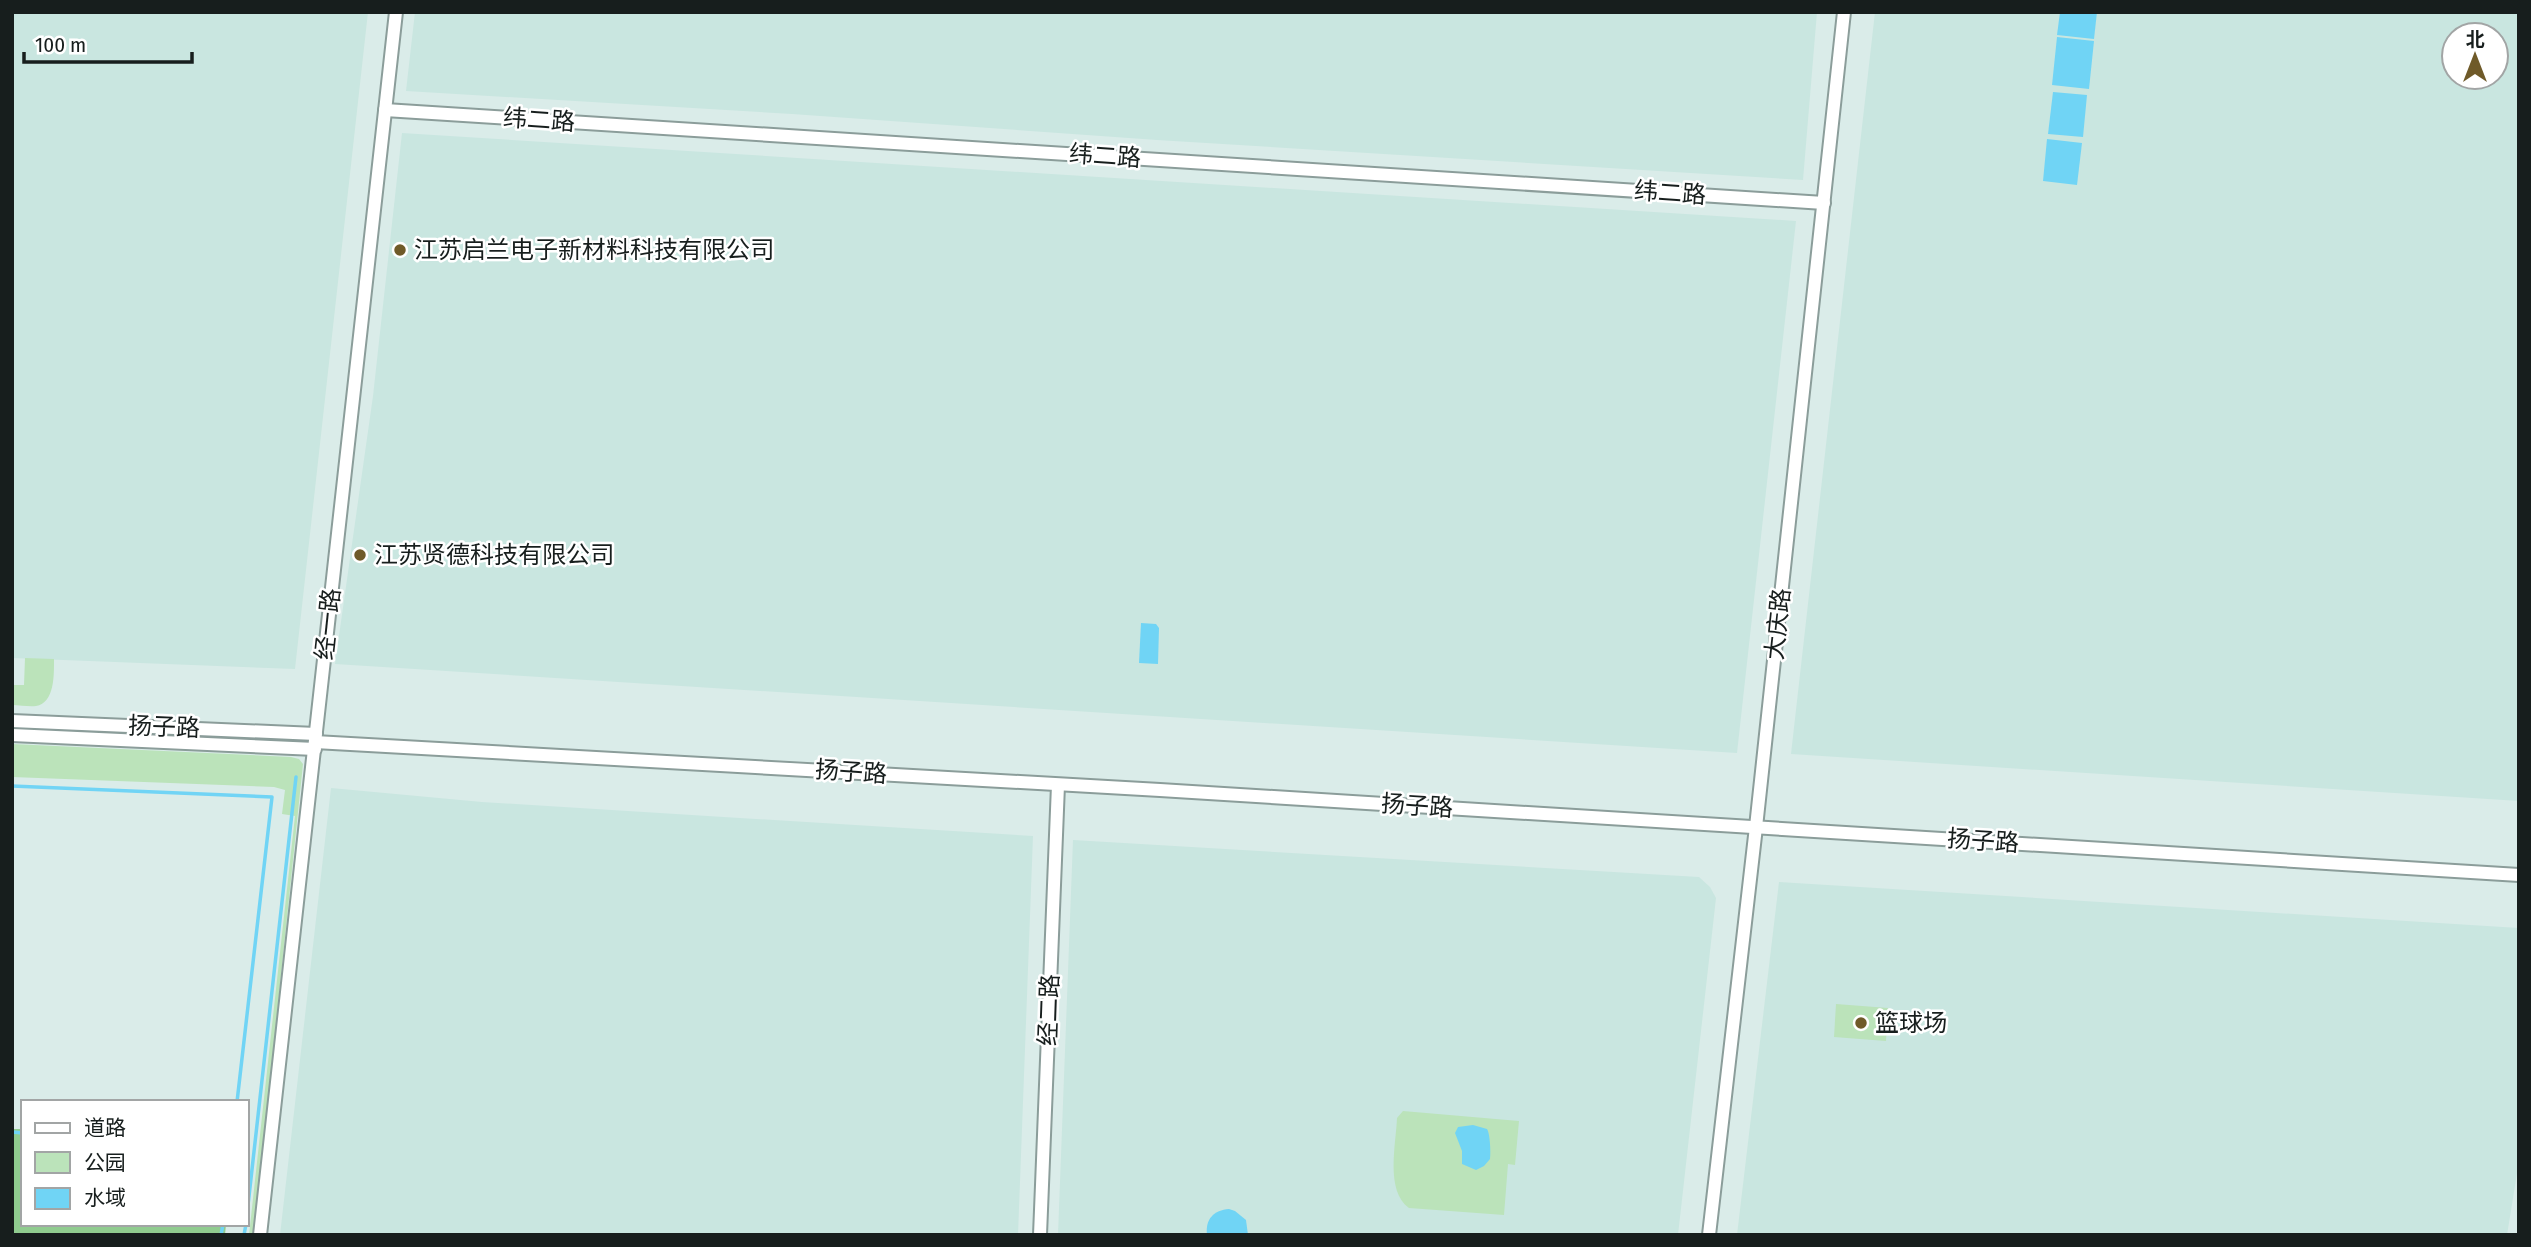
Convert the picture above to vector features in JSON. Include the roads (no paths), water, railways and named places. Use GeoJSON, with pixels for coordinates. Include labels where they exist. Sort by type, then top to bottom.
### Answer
{"type":"FeatureCollection","features":[{"type":"Feature","properties":{"kind":"street","name":"经一路"},"geometry":{"type":"LineString","coordinates":[[260,1235],[396,12]]}},
{"type":"Feature","properties":{"kind":"street","name":"大庆路"},"geometry":{"type":"LineString","coordinates":[[1709,1235],[1844,12]]}},
{"type":"Feature","properties":{"kind":"street","name":"纬二路"},"geometry":{"type":"LineString","coordinates":[[385,110],[1824,203]]}},
{"type":"Feature","properties":{"kind":"street","name":"扬子路"},"geometry":{"type":"LineString","coordinates":[[12,721],[2519,875]]}},
{"type":"Feature","properties":{"kind":"street","name":"扬子路"},"geometry":{"type":"LineString","coordinates":[[12,735],[315,741]]}},
{"type":"Feature","properties":{"kind":"street","name":"经二路"},"geometry":{"type":"LineString","coordinates":[[1040,1235],[1058,785]]}},
{"type":"Feature","properties":{"kind":"water"},"geometry":{"type":"Polygon","coordinates":[[[2060,12],[2097,12],[2094,39],[2057,35],[2060,12]]]}},
{"type":"Feature","properties":{"kind":"water"},"geometry":{"type":"Polygon","coordinates":[[[2057,37],[2094,41],[2089,89],[2052,85],[2057,37]]]}},
{"type":"Feature","properties":{"kind":"water"},"geometry":{"type":"Polygon","coordinates":[[[2053,92],[2087,95],[2083,137],[2048,134],[2053,92]]]}},
{"type":"Feature","properties":{"kind":"water"},"geometry":{"type":"Polygon","coordinates":[[[2047,139],[2082,143],[2077,185],[2043,181],[2047,139]]]}},
{"type":"Feature","properties":{"kind":"water"},"geometry":{"type":"Polygon","coordinates":[[[1141,623],[1156,624],[1159,628],[1158,664],[1139,663],[1141,623]]]}},
{"type":"Feature","properties":{"kind":"water"},"geometry":{"type":"Polygon","coordinates":[[[1473,1125],[1487,1129],[1490,1143],[1490,1159],[1476,1170],[1462,1164],[1462,1151],[1455,1133],[1458,1127],[1473,1125]]]}},
{"type":"Feature","properties":{"kind":"water"},"geometry":{"type":"Polygon","coordinates":[[[1229,1209],[1246,1220],[1248,1235],[1207,1235],[1207,1224],[1212,1216],[1229,1209]]]}},
{"type":"Feature","properties":{"kind":"waterway"},"geometry":{"type":"LineString","coordinates":[[248,1205],[296,777]]}},
{"type":"Feature","properties":{"kind":"waterway"},"geometry":{"type":"LineString","coordinates":[[12,786],[272,797],[237,1100]]}},
{"type":"Feature","properties":{"kind":"waterway"},"geometry":{"type":"LineString","coordinates":[[12,1132],[21,1133]]}},
{"type":"Feature","properties":{"kind":"waterway"},"geometry":{"type":"LineString","coordinates":[[221,1235],[223,1226]]}},
{"type":"Feature","properties":{"kind":"waterway"},"geometry":{"type":"LineString","coordinates":[[244,1235],[246,1226]]}},
{"type":"Feature","properties":{"kind":"place","name":"江苏启兰电子新材料科技有限公司"},"geometry":{"type":"Point","coordinates":[400,250]}},
{"type":"Feature","properties":{"kind":"place","name":"江苏贤德科技有限公司"},"geometry":{"type":"Point","coordinates":[360,555]}},
{"type":"Feature","properties":{"kind":"place","name":"篮球场"},"geometry":{"type":"Point","coordinates":[1861,1023]}}]}
